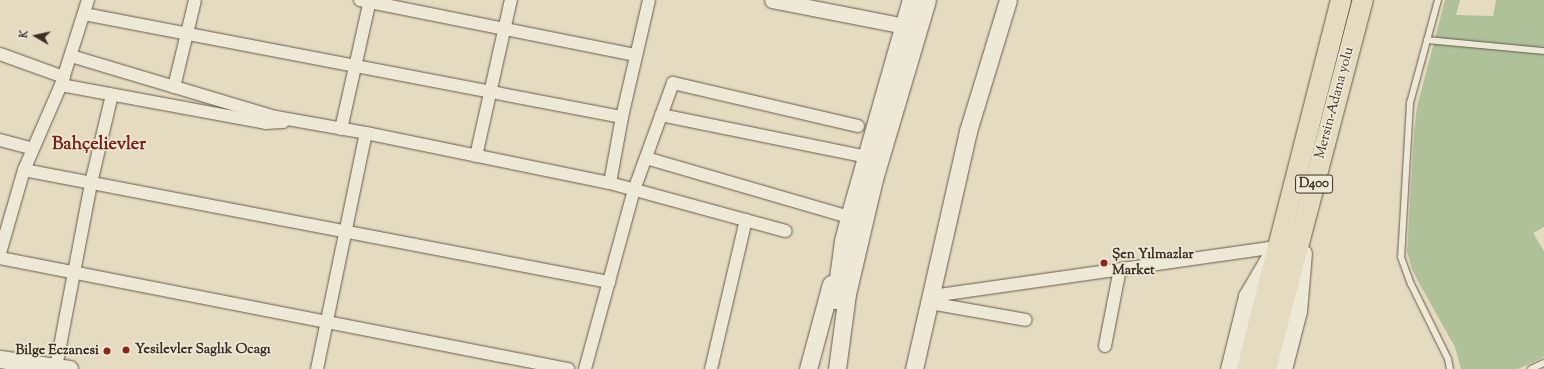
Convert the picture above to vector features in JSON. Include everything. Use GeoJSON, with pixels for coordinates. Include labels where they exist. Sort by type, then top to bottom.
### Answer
{"type":"FeatureCollection","features":[{"type":"Feature","properties":{"kind":"highway","name":"Mersin-Adana yolu"},"geometry":{"type":"LineString","coordinates":[[1246,369],[1341,0]]}},
{"type":"Feature","properties":{"kind":"highway","name":"Mersin-Adana yolu"},"geometry":{"type":"LineString","coordinates":[[1266,369],[1363,0]]}},
{"type":"Feature","properties":{"kind":"main road"},"geometry":{"type":"LineString","coordinates":[[808,369],[849,217],[911,0]]}},
{"type":"Feature","properties":{"kind":"main road"},"geometry":{"type":"LineString","coordinates":[[837,369],[847,294],[874,179],[927,0]]}},
{"type":"Feature","properties":{"kind":"main road"},"geometry":{"type":"LineString","coordinates":[[914,369],[968,131],[1008,0]]}},
{"type":"Feature","properties":{"kind":"main road"},"geometry":{"type":"LineString","coordinates":[[1283,369],[1298,310],[1307,210]]}},
{"type":"Feature","properties":{"kind":"main road"},"geometry":{"type":"LineString","coordinates":[[826,369],[843,241]]}},
{"type":"Feature","properties":{"kind":"main road"},"geometry":{"type":"LineString","coordinates":[[1229,369],[1247,296],[1277,247]]}},
{"type":"Feature","properties":{"kind":"main road"},"geometry":{"type":"LineString","coordinates":[[0,359],[63,368]]}},
{"type":"Feature","properties":{"kind":"street"},"geometry":{"type":"LineString","coordinates":[[0,253],[24,170],[63,81],[88,0]]}},
{"type":"Feature","properties":{"kind":"street"},"geometry":{"type":"LineString","coordinates":[[174,87],[196,0]]}},
{"type":"Feature","properties":{"kind":"street"},"geometry":{"type":"LineString","coordinates":[[476,156],[511,0]]}},
{"type":"Feature","properties":{"kind":"street"},"geometry":{"type":"LineString","coordinates":[[610,184],[635,55],[649,0]]}},
{"type":"Feature","properties":{"kind":"street"},"geometry":{"type":"LineString","coordinates":[[772,0],[802,3],[904,26]]}},
{"type":"Feature","properties":{"kind":"street"},"geometry":{"type":"LineString","coordinates":[[341,129],[367,1],[635,55]]}},
{"type":"Feature","properties":{"kind":"street"},"geometry":{"type":"LineString","coordinates":[[84,14],[622,117]]}},
{"type":"Feature","properties":{"kind":"street"},"geometry":{"type":"LineString","coordinates":[[0,54],[63,81],[112,95],[266,123],[297,121]]}},
{"type":"Feature","properties":{"kind":"street"},"geometry":{"type":"LineString","coordinates":[[70,56],[276,117],[366,133],[610,184],[786,231]]}},
{"type":"Feature","properties":{"kind":"street"},"geometry":{"type":"LineString","coordinates":[[585,369],[634,190],[673,83],[858,126]]}},
{"type":"Feature","properties":{"kind":"street"},"geometry":{"type":"LineString","coordinates":[[63,368],[73,272],[91,183],[112,95]]}},
{"type":"Feature","properties":{"kind":"street"},"geometry":{"type":"LineString","coordinates":[[661,115],[867,157]]}},
{"type":"Feature","properties":{"kind":"street"},"geometry":{"type":"LineString","coordinates":[[317,369],[366,133]]}},
{"type":"Feature","properties":{"kind":"street"},"geometry":{"type":"LineString","coordinates":[[0,140],[33,149]]}},
{"type":"Feature","properties":{"kind":"street"},"geometry":{"type":"LineString","coordinates":[[646,158],[849,217]]}},
{"type":"Feature","properties":{"kind":"street"},"geometry":{"type":"LineString","coordinates":[[24,170],[609,282]]}},
{"type":"Feature","properties":{"kind":"street"},"geometry":{"type":"LineString","coordinates":[[711,369],[746,220]]}},
{"type":"Feature","properties":{"kind":"street"},"geometry":{"type":"LineString","coordinates":[[931,299],[1120,269],[1277,247]]}},
{"type":"Feature","properties":{"kind":"street"},"geometry":{"type":"LineString","coordinates":[[0,258],[568,369]]}},
{"type":"Feature","properties":{"kind":"street"},"geometry":{"type":"LineString","coordinates":[[1106,346],[1120,269]]}},
{"type":"Feature","properties":{"kind":"street"},"geometry":{"type":"LineString","coordinates":[[931,299],[1026,320]]}},
{"type":"Feature","properties":{"kind":"lane"},"geometry":{"type":"LineString","coordinates":[[1438,0],[1410,103],[1401,257],[1411,284],[1448,359],[1450,369]]}},
{"type":"Feature","properties":{"kind":"lane"},"geometry":{"type":"LineString","coordinates":[[1427,40],[1544,51]]}},
{"type":"Feature","properties":{"kind":"lane"},"geometry":{"type":"LineString","coordinates":[[1531,369],[1544,363]]}},
{"type":"Feature","properties":{"kind":"green space"},"geometry":{"type":"Polygon","coordinates":[[[1445,0],[1460,0],[1456,15],[1493,16],[1496,0],[1544,0],[1544,227],[1533,233],[1544,251],[1544,357],[1518,369],[1461,369],[1455,347],[1419,283],[1412,269],[1407,252],[1414,131],[1417,107],[1445,0]]]}},
{"type":"Feature","properties":{"kind":"place","name":"Şen Yılmazlar Market"},"geometry":{"type":"Point","coordinates":[1104,263]}},
{"type":"Feature","properties":{"kind":"place","name":"Yesilevler Saglık Ocagı"},"geometry":{"type":"Point","coordinates":[126,350]}},
{"type":"Feature","properties":{"kind":"place","name":"Bilge Eczanesi"},"geometry":{"type":"Point","coordinates":[107,351]}},
{"type":"Feature","properties":{"kind":"district","name":"Bahçelievler"},"geometry":{"type":"Point","coordinates":[99,145]}}]}
